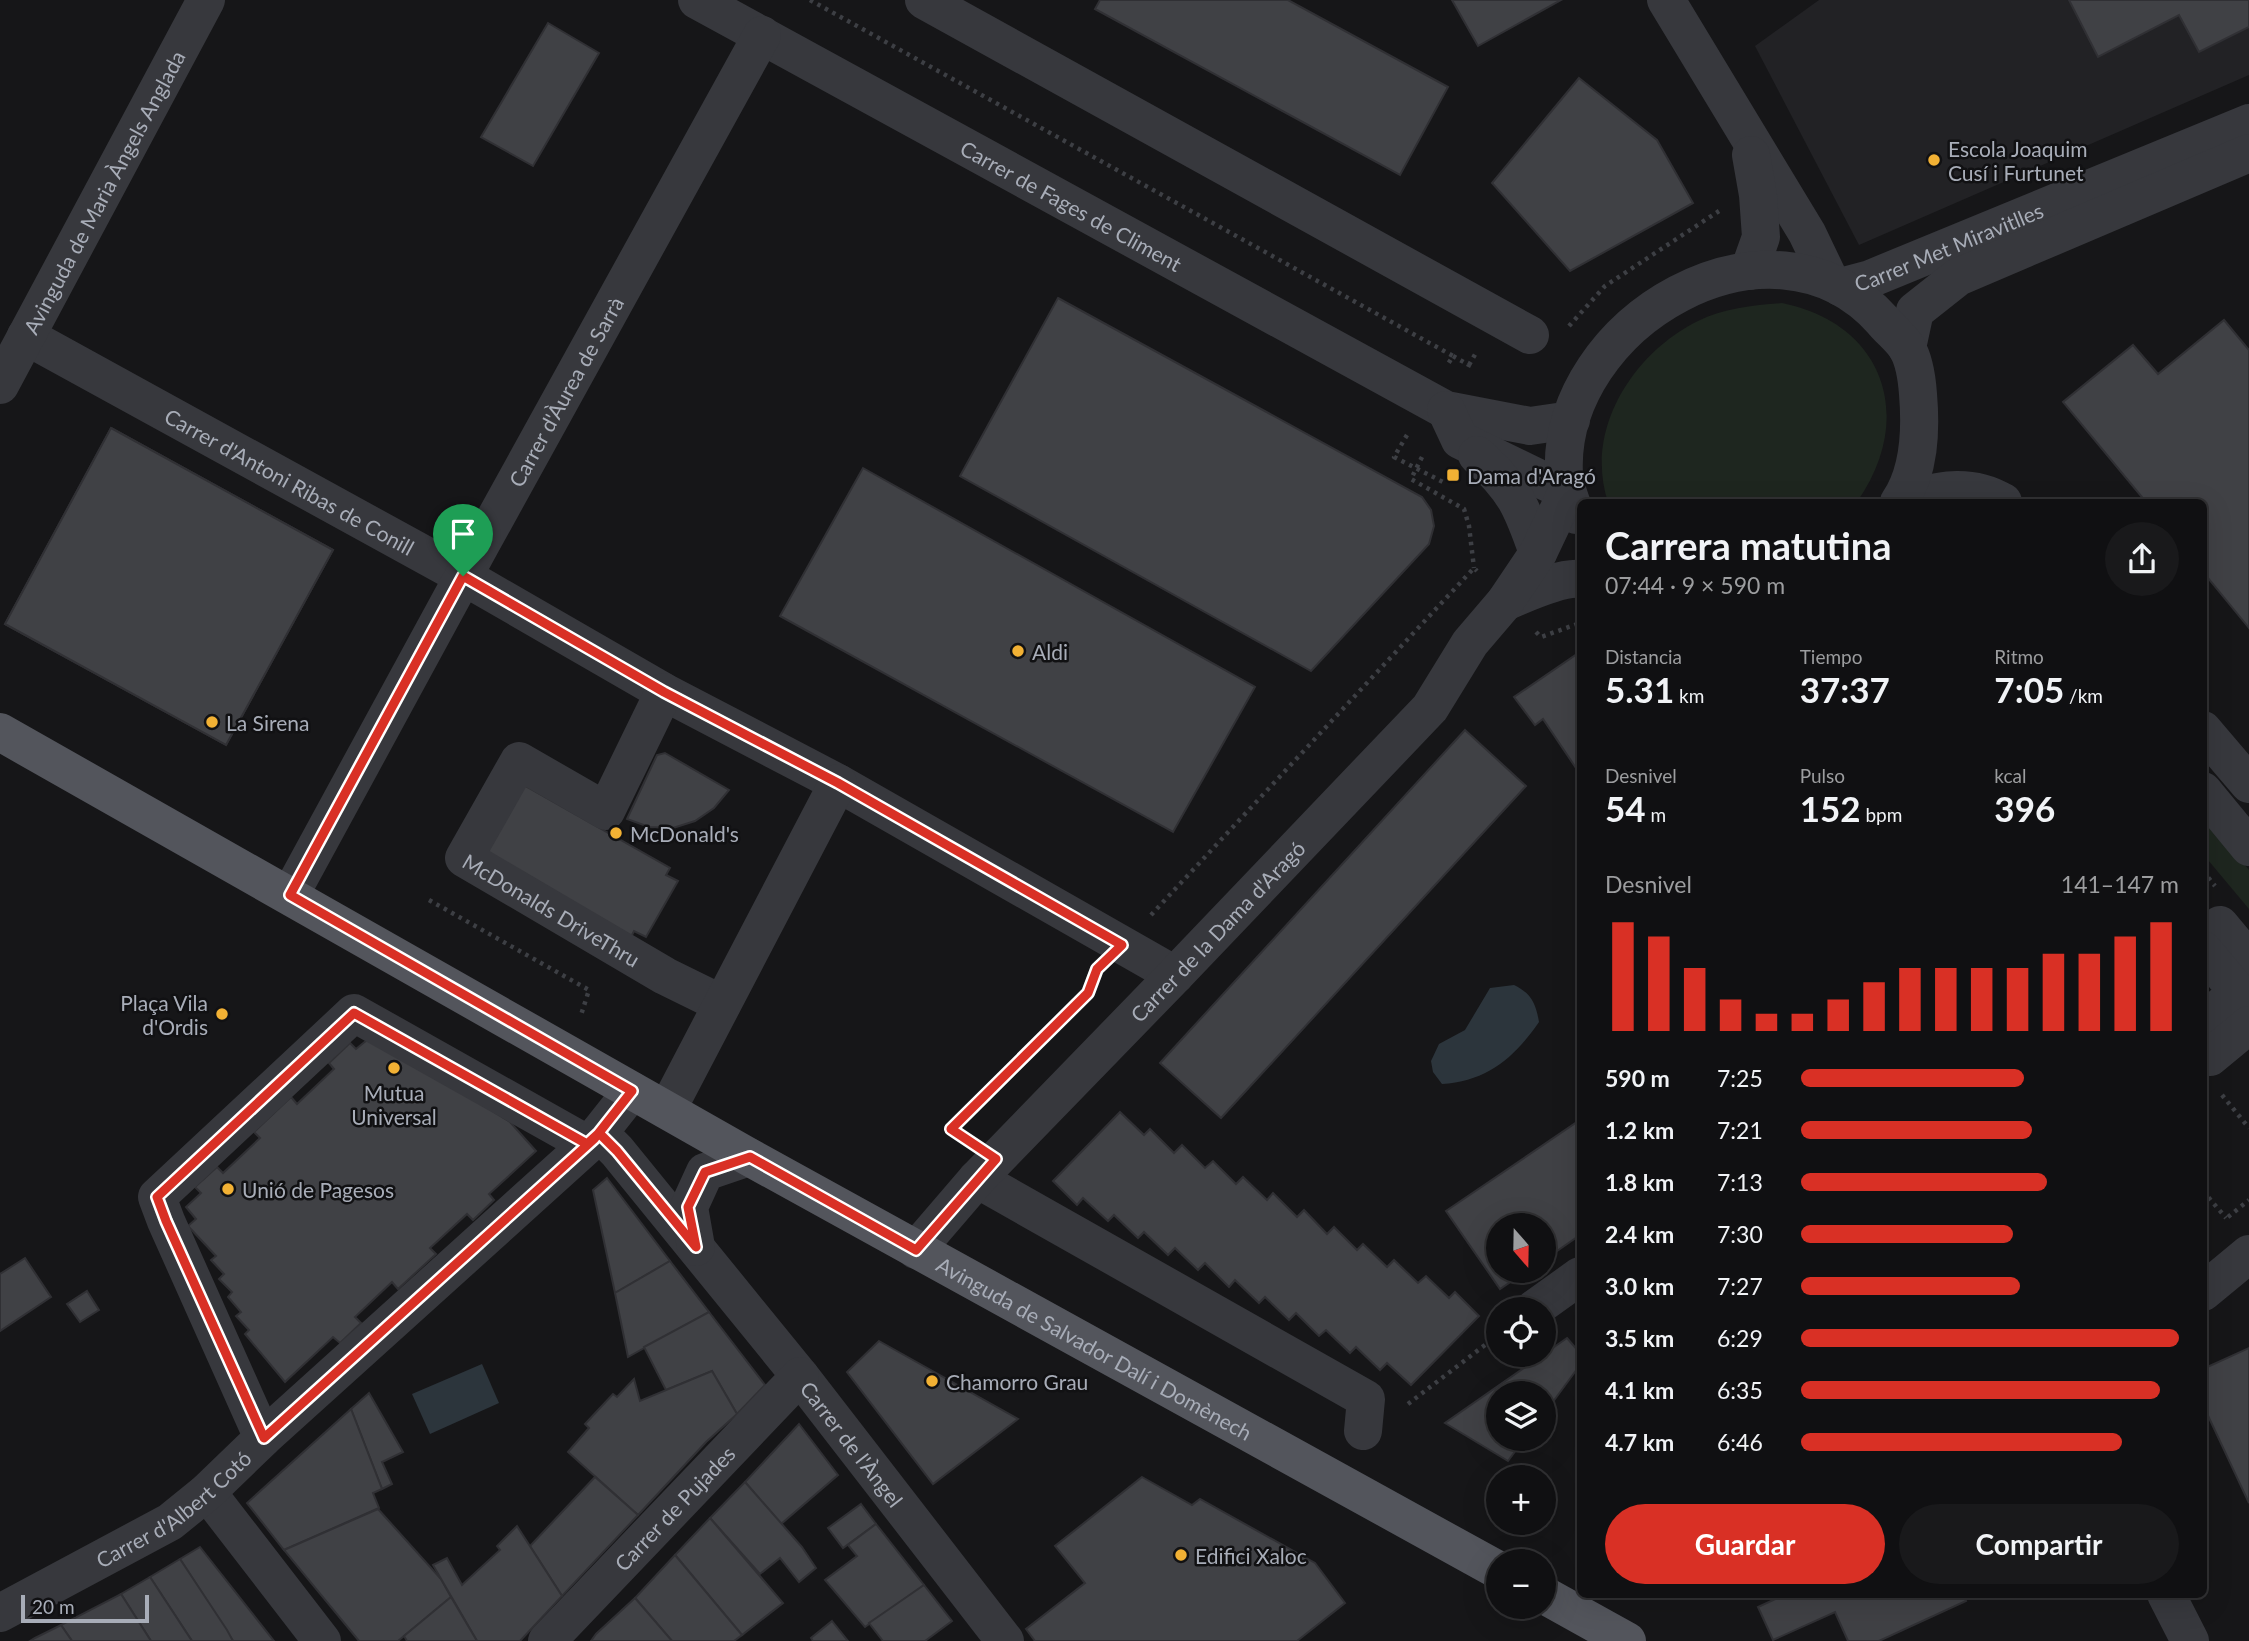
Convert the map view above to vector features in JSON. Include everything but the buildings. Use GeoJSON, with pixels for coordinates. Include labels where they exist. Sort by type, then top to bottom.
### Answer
{"type":"FeatureCollection","features":[{"type":"Feature","properties":{"kind":"main road","name":"Avinguda de Salvador Dalí i Domènech"},"geometry":{"type":"LineString","coordinates":[[0,732],[916,1250],[1486,1563]]}},
{"type":"Feature","properties":{"kind":"main road"},"geometry":{"type":"LineString","coordinates":[[1556,1602],[1627,1641]]}},
{"type":"Feature","properties":{"kind":"street","name":"Avinguda de Maria Àngels Anglada"},"geometry":{"type":"LineString","coordinates":[[0,385],[206,0]]}},
{"type":"Feature","properties":{"kind":"street","name":"Carrer de Fages de Climent"},"geometry":{"type":"LineString","coordinates":[[697,0],[1453,425],[1567,492]]}},
{"type":"Feature","properties":{"kind":"street"},"geometry":{"type":"LineString","coordinates":[[924,0],[1530,335]]}},
{"type":"Feature","properties":{"kind":"street"},"geometry":{"type":"LineString","coordinates":[[1666,0],[1835,284]]}},
{"type":"Feature","properties":{"kind":"street","name":"Carrer d'Àurea de Sarrà"},"geometry":{"type":"LineString","coordinates":[[290,895],[762,35]]}},
{"type":"Feature","properties":{"kind":"street","name":"Carrer Met Miravitlles"},"geometry":{"type":"LineString","coordinates":[[1835,284],[1870,279],[2249,123]]}},
{"type":"Feature","properties":{"kind":"street"},"geometry":{"type":"LineString","coordinates":[[1746,132],[1758,195],[1761,237],[1749,271]]}},
{"type":"Feature","properties":{"kind":"street","name":"Carrer Met Miravitlles"},"geometry":{"type":"LineString","coordinates":[[1907,348],[1915,311],[1958,277],[2249,153]]}},
{"type":"Feature","properties":{"kind":"street"},"geometry":{"type":"LineString","coordinates":[[1577,519],[1567,492],[1564,474],[1571,420],[1578,401],[1606,353],[1651,310],[1686,289],[1749,271],[1787,270],[1810,274],[1835,284],[1871,308],[1907,348],[1917,383],[1920,421],[1919,445],[1901,499]]}},
{"type":"Feature","properties":{"kind":"street","name":"Carrer d'Antoni Ribas de Conill"},"geometry":{"type":"LineString","coordinates":[[26,336],[463,576],[664,692],[838,783],[1175,975]]}},
{"type":"Feature","properties":{"kind":"street","name":"Carrer de Fages de Climent"},"geometry":{"type":"LineString","coordinates":[[1453,425],[1530,426],[1571,420]]}},
{"type":"Feature","properties":{"kind":"street","name":"Carrer de Fages de Climent"},"geometry":{"type":"LineString","coordinates":[[1453,425],[1510,489],[1523,509],[1538,553]]}},
{"type":"Feature","properties":{"kind":"street"},"geometry":{"type":"LineString","coordinates":[[1906,499],[1946,490],[1969,490],[1997,499]]}},
{"type":"Feature","properties":{"kind":"street","name":"Carrer de la Dama d'Aragó"},"geometry":{"type":"LineString","coordinates":[[916,1250],[986,1169],[1430,708],[1470,643],[1505,602],[1538,553],[1567,492]]}},
{"type":"Feature","properties":{"kind":"street","name":"Carrer de la Dama d'Aragó"},"geometry":{"type":"LineString","coordinates":[[1505,602],[1547,586],[1577,578]]}},
{"type":"Feature","properties":{"kind":"street","name":"McDonalds DriveThru"},"geometry":{"type":"LineString","coordinates":[[664,692],[606,811],[519,761],[464,858],[665,976],[722,1004]]}},
{"type":"Feature","properties":{"kind":"street"},"geometry":{"type":"LineString","coordinates":[[2207,735],[2249,785]]}},
{"type":"Feature","properties":{"kind":"street"},"geometry":{"type":"LineString","coordinates":[[667,1110],[838,783]]}},
{"type":"Feature","properties":{"kind":"street"},"geometry":{"type":"LineString","coordinates":[[2207,797],[2249,847]]}},
{"type":"Feature","properties":{"kind":"street"},"geometry":{"type":"LineString","coordinates":[[2207,936],[2220,925],[2249,960]]}},
{"type":"Feature","properties":{"kind":"street"},"geometry":{"type":"LineString","coordinates":[[2207,955],[2238,992],[2207,1018]]}},
{"type":"Feature","properties":{"kind":"street","name":"Carrer de l'Àngel"},"geometry":{"type":"LineString","coordinates":[[264,1438],[157,1197],[354,1013],[617,1151],[800,1376],[1005,1641]]}},
{"type":"Feature","properties":{"kind":"street"},"geometry":{"type":"LineString","coordinates":[[2207,1054],[2210,1057],[2249,1025]]}},
{"type":"Feature","properties":{"kind":"street","name":"Carrer d'Albert Cotó"},"geometry":{"type":"LineString","coordinates":[[0,1613],[170,1522],[207,1492],[593,1139],[632,1091]]}},
{"type":"Feature","properties":{"kind":"street","name":"Carrer de l'Àngel"},"geometry":{"type":"LineString","coordinates":[[696,1247],[688,1207],[705,1172],[750,1157]]}},
{"type":"Feature","properties":{"kind":"street"},"geometry":{"type":"LineString","coordinates":[[986,1169],[1365,1415]]}},
{"type":"Feature","properties":{"kind":"street"},"geometry":{"type":"LineString","coordinates":[[2207,1289],[2249,1254]]}},
{"type":"Feature","properties":{"kind":"street"},"geometry":{"type":"LineString","coordinates":[[1551,1297],[1577,1278]]}},
{"type":"Feature","properties":{"kind":"street","name":"Carrer de Pujades"},"geometry":{"type":"LineString","coordinates":[[547,1641],[800,1376]]}},
{"type":"Feature","properties":{"kind":"street"},"geometry":{"type":"LineString","coordinates":[[207,1492],[322,1641]]}},
{"type":"Feature","properties":{"kind":"street"},"geometry":{"type":"LineString","coordinates":[[2168,1598],[2190,1641]]}},
{"type":"Feature","properties":{"kind":"path"},"geometry":{"type":"LineString","coordinates":[[1530,335],[1551,346],[1605,286],[1720,209]]}},
{"type":"Feature","properties":{"kind":"path"},"geometry":{"type":"LineString","coordinates":[[1416,468],[1411,479],[1464,509],[1474,568],[1505,602]]}},
{"type":"Feature","properties":{"kind":"path"},"geometry":{"type":"LineString","coordinates":[[986,1169],[951,1129],[1088,993],[1097,969],[1474,568]]}},
{"type":"Feature","properties":{"kind":"path"},"geometry":{"type":"LineString","coordinates":[[429,900],[589,990]]}},
{"type":"Feature","properties":{"kind":"path"},"geometry":{"type":"LineString","coordinates":[[2217,1088],[2248,1124]]}},
{"type":"Feature","properties":{"kind":"path"},"geometry":{"type":"LineString","coordinates":[[2207,1196],[2226,1218]]}},
{"type":"Feature","properties":{"kind":"path"},"geometry":{"type":"LineString","coordinates":[[1365,1415],[1405,1406],[1486,1344]]}},
{"type":"Feature","properties":{"kind":"shaded area","name":"Escola Joaquim Cusí i Furtunet"},"geometry":{"type":"Polygon","coordinates":[[[1819,0],[2249,0],[2249,75],[1859,245],[1755,46],[1819,0]]]}},
{"type":"Feature","properties":{"kind":"shaded area"},"geometry":{"type":"Polygon","coordinates":[[[1782,303],[1817,314],[1845,331],[1867,353],[1880,379],[1886,408],[1885,438],[1875,470],[1859,499],[1607,499],[1602,475],[1603,448],[1609,422],[1620,396],[1635,373],[1674,335],[1698,321],[1728,310],[1782,303]]]}},
{"type":"Feature","properties":{"kind":"shaded area"},"geometry":{"type":"Polygon","coordinates":[[[2209,821],[2249,870],[2249,909],[2207,859],[2209,821]]]}},
{"type":"Feature","properties":{"kind":"shaded area"},"geometry":{"type":"Polygon","coordinates":[[[1514,985],[1525,992],[1536,1010],[1539,1022],[1530,1035],[1509,1057],[1486,1073],[1442,1084],[1433,1072],[1431,1061],[1439,1044],[1465,1030],[1490,988],[1514,985]]]}},
{"type":"Feature","properties":{"kind":"shaded area"},"geometry":{"type":"Polygon","coordinates":[[[482,1364],[499,1403],[430,1434],[412,1394],[482,1364]]]}},
{"type":"Feature","properties":{"kind":"place","name":"Escola Joaquim Cusí i Furtunet"},"geometry":{"type":"Point","coordinates":[1934,160]}},
{"type":"Feature","properties":{"kind":"place","name":"Dama d'Aragó"},"geometry":{"type":"Point","coordinates":[1453,475]}},
{"type":"Feature","properties":{"kind":"place","name":"Aldi"},"geometry":{"type":"Point","coordinates":[1018,651]}},
{"type":"Feature","properties":{"kind":"place","name":"La Sirena"},"geometry":{"type":"Point","coordinates":[212,722]}},
{"type":"Feature","properties":{"kind":"place","name":"McDonald's"},"geometry":{"type":"Point","coordinates":[616,833]}},
{"type":"Feature","properties":{"kind":"place","name":"Plaça Vila d'Ordis"},"geometry":{"type":"Point","coordinates":[222,1014]}},
{"type":"Feature","properties":{"kind":"place","name":"Mutua Universal"},"geometry":{"type":"Point","coordinates":[394,1068]}},
{"type":"Feature","properties":{"kind":"place","name":"Unió de Pagesos"},"geometry":{"type":"Point","coordinates":[228,1189]}},
{"type":"Feature","properties":{"kind":"place","name":"Chamorro Grau"},"geometry":{"type":"Point","coordinates":[932,1381]}},
{"type":"Feature","properties":{"kind":"place","name":"Edifici Xaloc"},"geometry":{"type":"Point","coordinates":[1181,1555]}},
{"type":"Feature","properties":{"kind":"route"},"geometry":{"type":"LineString","coordinates":[[463,576],[290,895],[632,1091],[599,1133],[594,1139],[264,1438],[157,1197],[354,1013],[587,1144],[599,1133],[696,1247],[688,1207],[705,1172],[750,1157],[916,1250],[996,1159],[951,1129],[1088,993],[1097,969],[1122,945],[838,783],[664,692],[463,576]]}}]}
